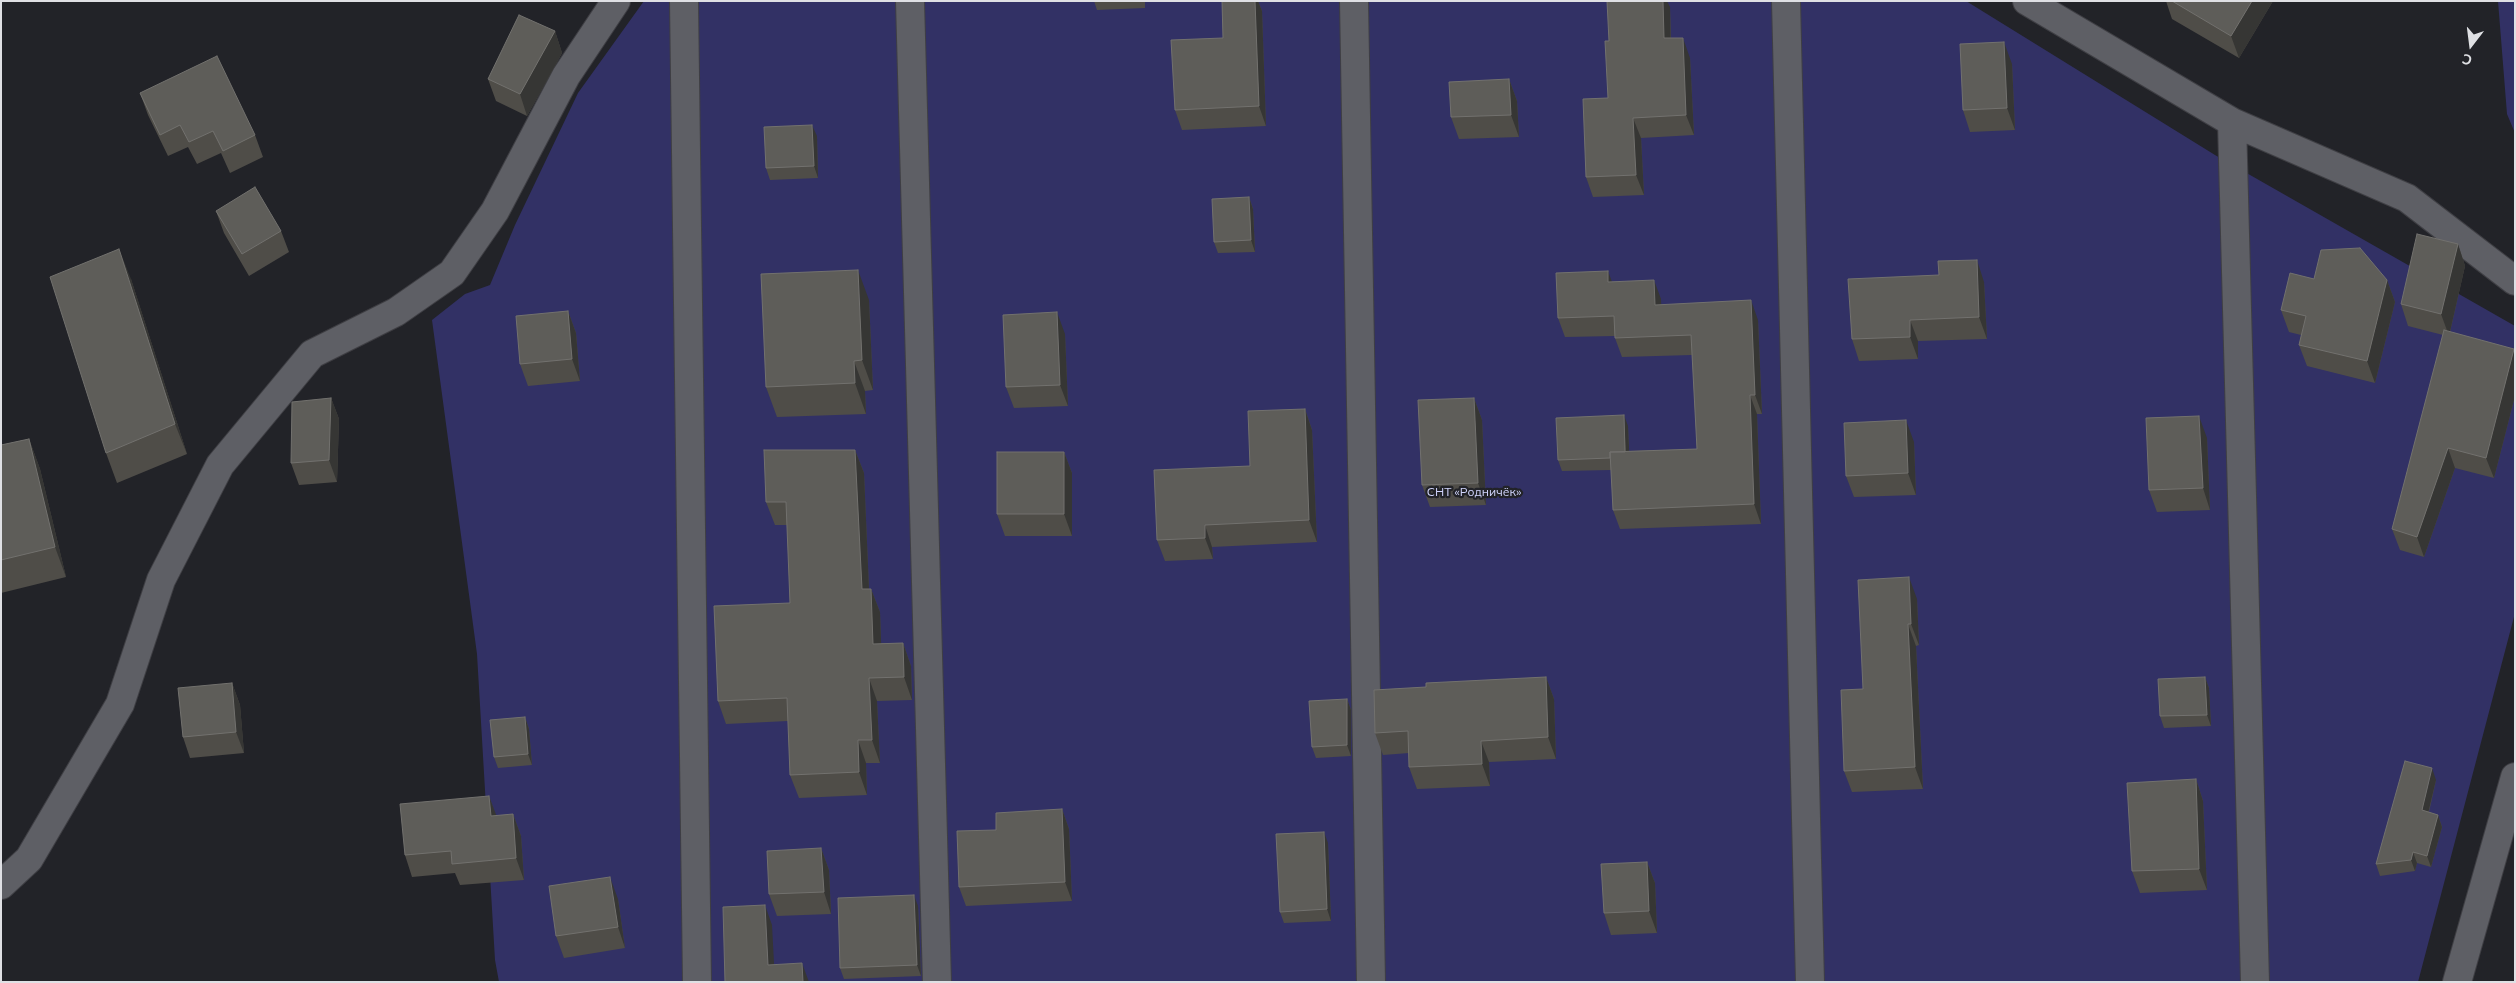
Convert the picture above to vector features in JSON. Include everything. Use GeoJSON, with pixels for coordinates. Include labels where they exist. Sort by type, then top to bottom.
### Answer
{"type":"FeatureCollection","features":[{"type":"Feature","properties":{"kind":"street"},"geometry":{"type":"LineString","coordinates":[[1,885],[29,859],[120,704],[161,580],[220,465],[312,354],[396,312],[452,273],[496,211],[566,76],[616,1]]}},
{"type":"Feature","properties":{"kind":"street"},"geometry":{"type":"LineString","coordinates":[[684,1],[697,982]]}},
{"type":"Feature","properties":{"kind":"street"},"geometry":{"type":"LineString","coordinates":[[910,1],[937,982]]}},
{"type":"Feature","properties":{"kind":"street"},"geometry":{"type":"LineString","coordinates":[[1354,1],[1371,982]]}},
{"type":"Feature","properties":{"kind":"street"},"geometry":{"type":"LineString","coordinates":[[1786,1],[1810,982]]}},
{"type":"Feature","properties":{"kind":"street"},"geometry":{"type":"LineString","coordinates":[[2027,1],[2232,122],[2407,198],[2515,281]]}},
{"type":"Feature","properties":{"kind":"street"},"geometry":{"type":"LineString","coordinates":[[2232,122],[2255,982]]}},
{"type":"Feature","properties":{"kind":"street"},"geometry":{"type":"LineString","coordinates":[[2457,982],[2515,777]]}},
{"type":"Feature","properties":{"kind":"green space","name":"СНТ «Родничёк»"},"geometry":{"type":"Polygon","coordinates":[[[644,1],[1966,1],[2215,155],[2515,326],[2515,613],[2418,982],[499,982],[495,960],[477,654],[432,320],[465,294],[490,285],[515,225],[578,93],[644,1]]]}},
{"type":"Feature","properties":{"kind":"green space"},"geometry":{"type":"Polygon","coordinates":[[[2498,1],[2515,1],[2515,133],[2507,114],[2498,1]]]}},
{"type":"Feature","properties":{"kind":"building"},"geometry":{"type":"Polygon","coordinates":[[[1222,1],[1255,1],[1259,106],[1175,110],[1171,40],[1223,38],[1222,1]]]}},
{"type":"Feature","properties":{"kind":"building"},"geometry":{"type":"Polygon","coordinates":[[[1607,1],[1663,1],[1664,38],[1683,38],[1686,115],[1633,118],[1636,175],[1586,177],[1583,99],[1608,98],[1605,41],[1609,41],[1607,1]]]}},
{"type":"Feature","properties":{"kind":"building"},"geometry":{"type":"Polygon","coordinates":[[[2172,1],[2252,1],[2231,36],[2172,1]]]}},
{"type":"Feature","properties":{"kind":"building"},"geometry":{"type":"Polygon","coordinates":[[[519,15],[555,31],[520,94],[488,79],[519,15]]]}},
{"type":"Feature","properties":{"kind":"building"},"geometry":{"type":"Polygon","coordinates":[[[2004,42],[2007,108],[1963,110],[1960,44],[2004,42]]]}},
{"type":"Feature","properties":{"kind":"building"},"geometry":{"type":"Polygon","coordinates":[[[217,56],[255,135],[223,151],[213,131],[189,142],[180,125],[160,135],[140,93],[217,56]]]}},
{"type":"Feature","properties":{"kind":"building"},"geometry":{"type":"Polygon","coordinates":[[[1509,79],[1511,115],[1451,117],[1449,82],[1509,79]]]}},
{"type":"Feature","properties":{"kind":"building"},"geometry":{"type":"Polygon","coordinates":[[[812,125],[814,166],[766,168],[764,127],[812,125]]]}},
{"type":"Feature","properties":{"kind":"building"},"geometry":{"type":"Polygon","coordinates":[[[255,187],[281,231],[242,254],[216,211],[255,187]]]}},
{"type":"Feature","properties":{"kind":"building"},"geometry":{"type":"Polygon","coordinates":[[[1249,197],[1251,240],[1214,242],[1212,199],[1249,197]]]}},
{"type":"Feature","properties":{"kind":"building"},"geometry":{"type":"Polygon","coordinates":[[[2417,234],[2458,244],[2441,314],[2401,304],[2417,234]]]}},
{"type":"Feature","properties":{"kind":"building"},"geometry":{"type":"Polygon","coordinates":[[[2360,248],[2387,280],[2367,361],[2299,345],[2306,316],[2281,310],[2290,273],[2314,279],[2321,250],[2360,248]]]}},
{"type":"Feature","properties":{"kind":"building"},"geometry":{"type":"Polygon","coordinates":[[[119,249],[175,424],[106,453],[50,277],[119,249]]]}},
{"type":"Feature","properties":{"kind":"building"},"geometry":{"type":"Polygon","coordinates":[[[1977,260],[1979,317],[1910,320],[1910,337],[1852,339],[1848,279],[1939,275],[1938,261],[1977,260]]]}},
{"type":"Feature","properties":{"kind":"building"},"geometry":{"type":"Polygon","coordinates":[[[858,270],[862,360],[854,361],[855,383],[766,387],[761,274],[858,270]]]}},
{"type":"Feature","properties":{"kind":"building"},"geometry":{"type":"Polygon","coordinates":[[[1608,271],[1608,282],[1654,280],[1655,305],[1751,300],[1755,395],[1750,395],[1754,504],[1613,510],[1610,452],[1697,449],[1691,335],[1615,338],[1614,316],[1558,318],[1556,273],[1608,271]]]}},
{"type":"Feature","properties":{"kind":"building"},"geometry":{"type":"Polygon","coordinates":[[[568,311],[572,359],[520,364],[516,316],[568,311]]]}},
{"type":"Feature","properties":{"kind":"building"},"geometry":{"type":"Polygon","coordinates":[[[1057,312],[1060,385],[1006,387],[1003,315],[1057,312]]]}},
{"type":"Feature","properties":{"kind":"building"},"geometry":{"type":"Polygon","coordinates":[[[2444,330],[2514,349],[2486,458],[2448,448],[2417,537],[2392,529],[2444,330]]]}},
{"type":"Feature","properties":{"kind":"building"},"geometry":{"type":"Polygon","coordinates":[[[331,398],[329,460],[291,463],[292,402],[331,398]]]}},
{"type":"Feature","properties":{"kind":"building"},"geometry":{"type":"Polygon","coordinates":[[[1474,398],[1478,483],[1422,485],[1418,400],[1474,398]]]}},
{"type":"Feature","properties":{"kind":"building"},"geometry":{"type":"Polygon","coordinates":[[[1305,409],[1309,520],[1205,525],[1205,538],[1157,540],[1154,470],[1250,466],[1248,411],[1305,409]]]}},
{"type":"Feature","properties":{"kind":"building"},"geometry":{"type":"Polygon","coordinates":[[[1624,415],[1625,452],[1610,452],[1610,458],[1558,460],[1556,418],[1624,415]]]}},
{"type":"Feature","properties":{"kind":"building"},"geometry":{"type":"Polygon","coordinates":[[[2199,416],[2203,488],[2149,490],[2146,418],[2199,416]]]}},
{"type":"Feature","properties":{"kind":"building"},"geometry":{"type":"Polygon","coordinates":[[[1906,420],[1908,473],[1846,476],[1844,423],[1906,420]]]}},
{"type":"Feature","properties":{"kind":"building"},"geometry":{"type":"Polygon","coordinates":[[[29,439],[55,547],[1,560],[1,445],[29,439]]]}},
{"type":"Feature","properties":{"kind":"building"},"geometry":{"type":"Polygon","coordinates":[[[764,450],[855,450],[862,589],[871,589],[873,644],[903,643],[904,677],[869,678],[872,740],[858,740],[859,772],[790,775],[787,698],[718,701],[714,606],[790,603],[786,502],[766,502],[764,450]]]}},
{"type":"Feature","properties":{"kind":"building"},"geometry":{"type":"Polygon","coordinates":[[[997,452],[1064,452],[1064,514],[997,514],[997,452]]]}},
{"type":"Feature","properties":{"kind":"building"},"geometry":{"type":"Polygon","coordinates":[[[1909,577],[1911,624],[1908,624],[1915,767],[1844,771],[1841,690],[1863,689],[1858,580],[1909,577]]]}},
{"type":"Feature","properties":{"kind":"building"},"geometry":{"type":"Polygon","coordinates":[[[1546,677],[1548,737],[1481,741],[1482,764],[1409,767],[1408,731],[1375,733],[1374,690],[1426,687],[1426,683],[1546,677]]]}},
{"type":"Feature","properties":{"kind":"building"},"geometry":{"type":"Polygon","coordinates":[[[2205,677],[2207,715],[2160,716],[2158,679],[2205,677]]]}},
{"type":"Feature","properties":{"kind":"building"},"geometry":{"type":"Polygon","coordinates":[[[232,683],[236,732],[183,737],[178,688],[232,683]]]}},
{"type":"Feature","properties":{"kind":"building"},"geometry":{"type":"Polygon","coordinates":[[[1347,699],[1347,745],[1312,747],[1309,701],[1347,699]]]}},
{"type":"Feature","properties":{"kind":"building"},"geometry":{"type":"Polygon","coordinates":[[[525,717],[528,754],[494,757],[490,720],[525,717]]]}},
{"type":"Feature","properties":{"kind":"building"},"geometry":{"type":"Polygon","coordinates":[[[2405,761],[2432,768],[2422,810],[2438,815],[2427,856],[2413,852],[2411,860],[2376,864],[2405,761]]]}},
{"type":"Feature","properties":{"kind":"building"},"geometry":{"type":"Polygon","coordinates":[[[2196,779],[2199,869],[2132,871],[2127,783],[2196,779]]]}},
{"type":"Feature","properties":{"kind":"building"},"geometry":{"type":"Polygon","coordinates":[[[489,796],[491,816],[513,814],[516,858],[452,864],[451,851],[405,855],[400,804],[489,796]]]}},
{"type":"Feature","properties":{"kind":"building"},"geometry":{"type":"Polygon","coordinates":[[[1062,809],[1065,882],[959,887],[957,831],[996,830],[996,813],[1062,809]]]}},
{"type":"Feature","properties":{"kind":"building"},"geometry":{"type":"Polygon","coordinates":[[[1324,832],[1327,909],[1280,912],[1276,834],[1324,832]]]}},
{"type":"Feature","properties":{"kind":"building"},"geometry":{"type":"Polygon","coordinates":[[[821,848],[824,892],[769,894],[767,851],[821,848]]]}},
{"type":"Feature","properties":{"kind":"building"},"geometry":{"type":"Polygon","coordinates":[[[1647,862],[1649,911],[1604,913],[1601,864],[1647,862]]]}},
{"type":"Feature","properties":{"kind":"building"},"geometry":{"type":"Polygon","coordinates":[[[610,877],[618,927],[556,936],[549,886],[610,877]]]}},
{"type":"Feature","properties":{"kind":"building"},"geometry":{"type":"Polygon","coordinates":[[[914,895],[917,965],[840,968],[838,898],[914,895]]]}},
{"type":"Feature","properties":{"kind":"building"},"geometry":{"type":"Polygon","coordinates":[[[765,905],[768,965],[802,963],[803,982],[725,982],[723,907],[765,905]]]}}]}
